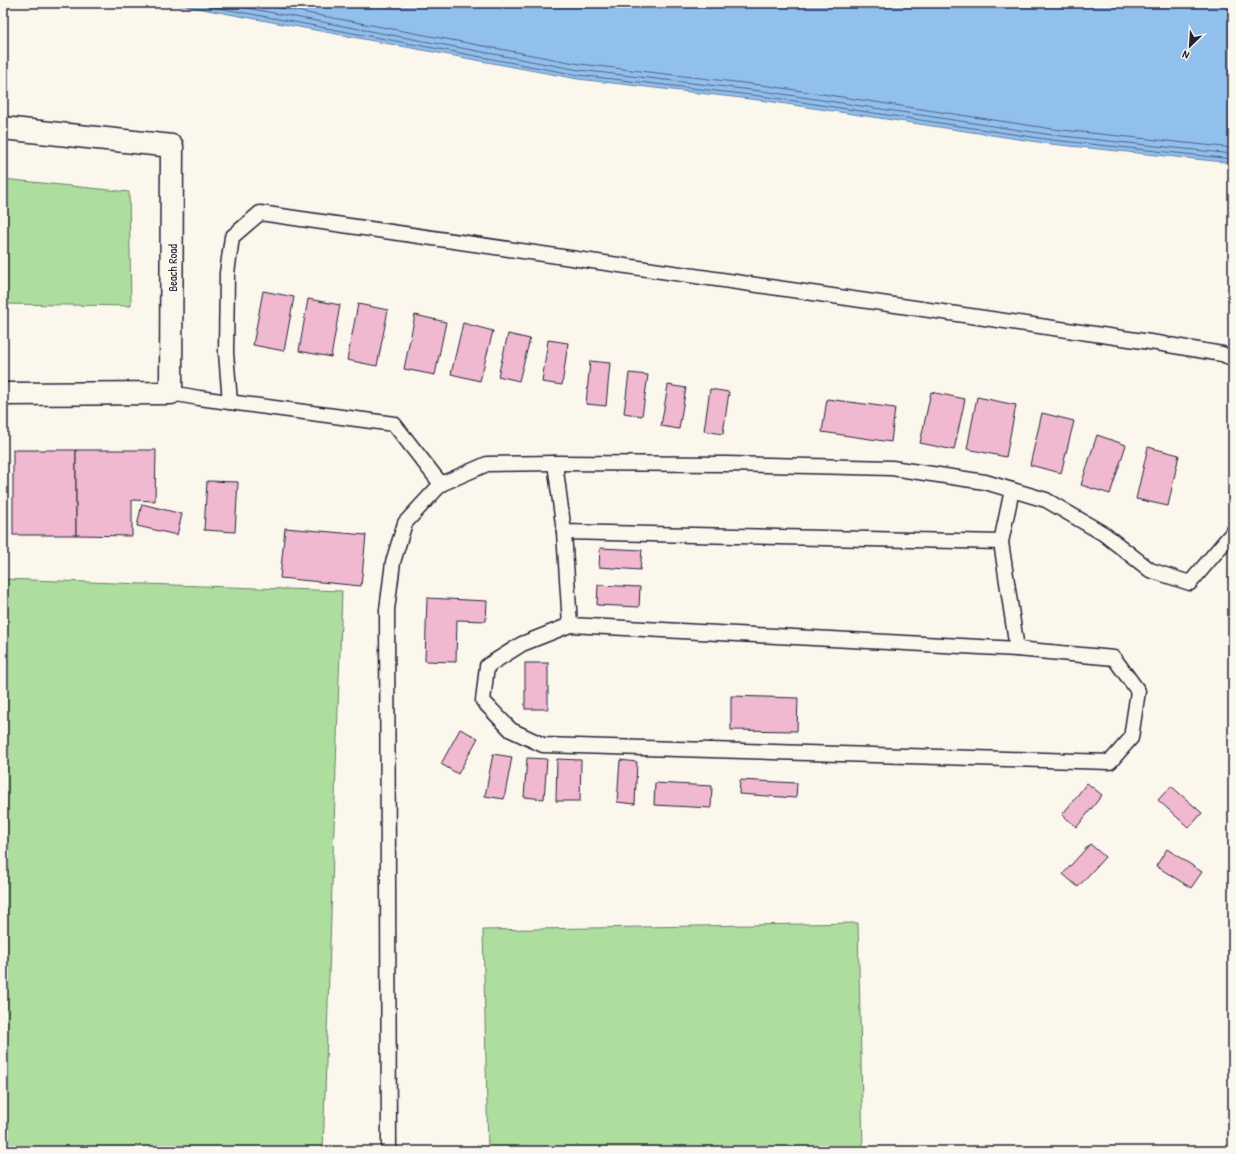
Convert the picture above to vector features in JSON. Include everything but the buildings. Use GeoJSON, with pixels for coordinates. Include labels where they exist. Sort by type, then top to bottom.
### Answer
{"type":"FeatureCollection","features":[{"type":"Feature","properties":{"kind":"street","name":"Beach Road"},"geometry":{"type":"LineString","coordinates":[[3,128],[172,146],[171,393]]}},
{"type":"Feature","properties":{"kind":"street"},"geometry":{"type":"LineString","coordinates":[[3,394],[171,393]]}},
{"type":"Feature","properties":{"kind":"lane"},"geometry":{"type":"LineString","coordinates":[[230,402],[226,353],[227,273],[232,236],[260,213],[1149,342],[1222,354],[1233,359]]}},
{"type":"Feature","properties":{"kind":"lane"},"geometry":{"type":"LineString","coordinates":[[171,393],[394,424],[441,484]]}},
{"type":"Feature","properties":{"kind":"lane"},"geometry":{"type":"LineString","coordinates":[[555,463],[564,532],[570,625]]}},
{"type":"Feature","properties":{"kind":"lane"},"geometry":{"type":"LineString","coordinates":[[389,1151],[387,610],[393,562],[405,523],[441,484],[487,464],[726,464],[892,468],[985,482],[1046,500],[1104,534],[1150,570],[1190,583],[1233,532]]}},
{"type":"Feature","properties":{"kind":"lane"},"geometry":{"type":"LineString","coordinates":[[1012,490],[1000,542],[1017,649]]}},
{"type":"Feature","properties":{"kind":"lane"},"geometry":{"type":"LineString","coordinates":[[564,532],[1000,542]]}},
{"type":"Feature","properties":{"kind":"lane"},"geometry":{"type":"LineString","coordinates":[[570,625],[1017,649],[1114,658],[1138,691],[1131,738],[1110,762],[542,745],[511,730],[483,700],[487,666],[522,644],[570,625]]}},
{"type":"Feature","properties":{"kind":"green space"},"geometry":{"type":"Polygon","coordinates":[[[3,179],[129,192],[131,306],[3,304],[3,179]]]}},
{"type":"Feature","properties":{"kind":"green space"},"geometry":{"type":"Polygon","coordinates":[[[3,579],[342,591],[323,1151],[3,1151],[3,579]]]}},
{"type":"Feature","properties":{"kind":"green space"},"geometry":{"type":"Polygon","coordinates":[[[858,923],[863,1151],[488,1151],[483,930],[858,923]]]}},
{"type":"Feature","properties":{"kind":"water"},"geometry":{"type":"Polygon","coordinates":[[[170,3],[1233,3],[1233,163],[1051,144],[767,101],[578,79],[170,3]]]}}]}
